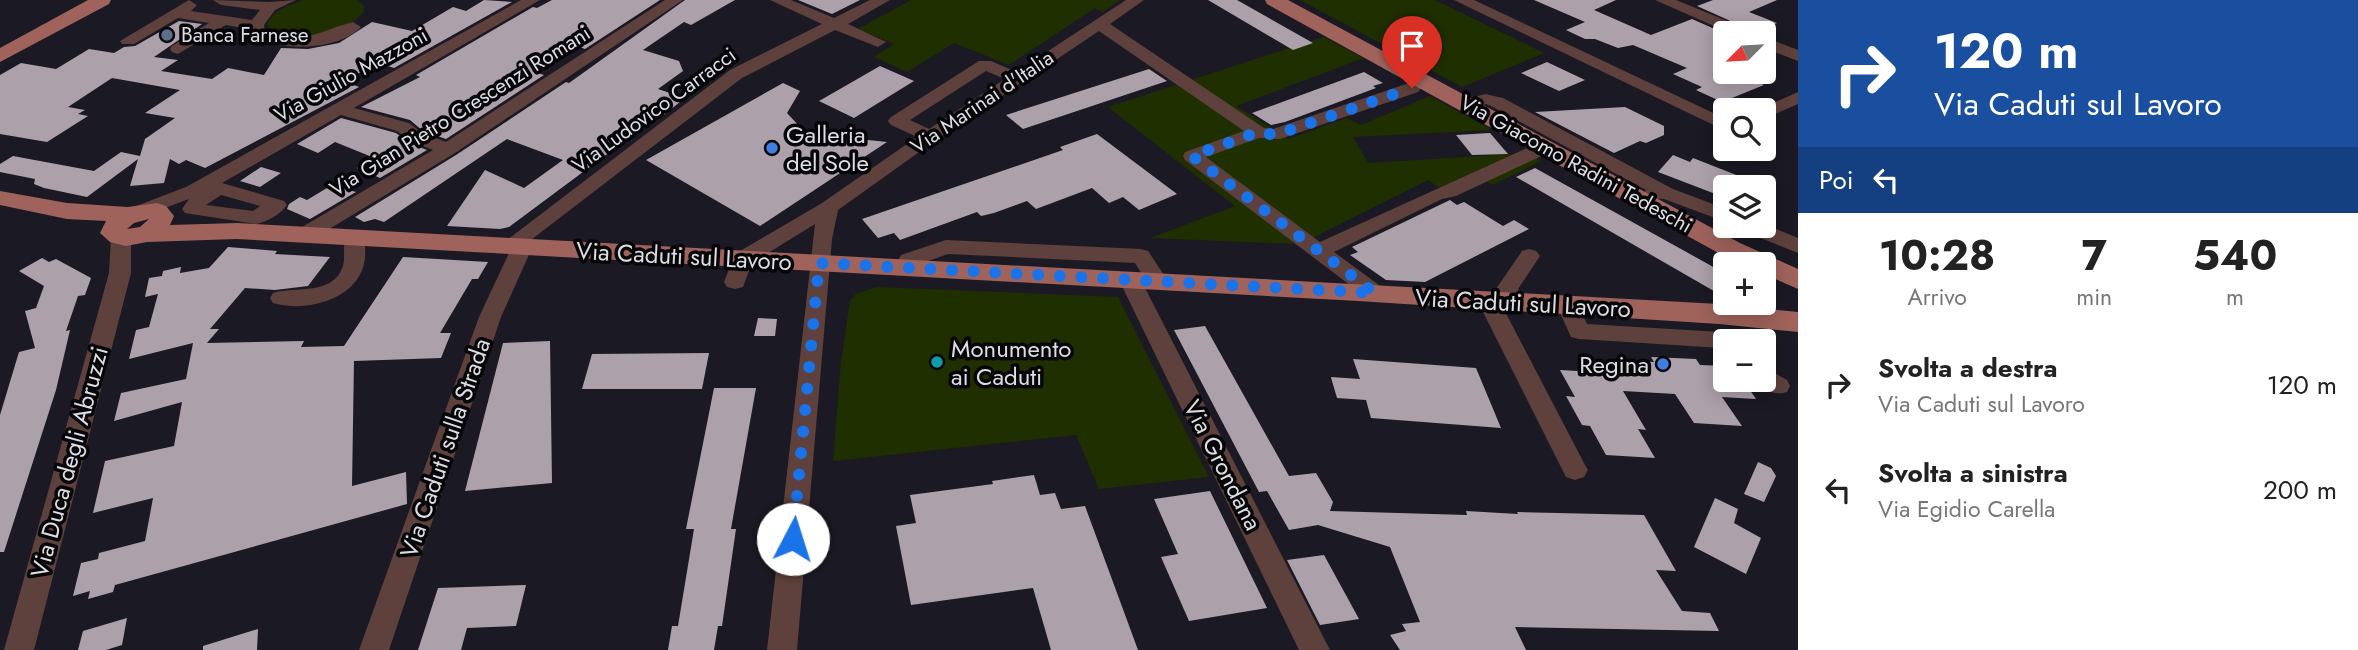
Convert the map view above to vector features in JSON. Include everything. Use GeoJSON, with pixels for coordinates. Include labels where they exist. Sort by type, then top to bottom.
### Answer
{"type":"FeatureCollection","features":[{"type":"Feature","properties":{"kind":"main road"},"geometry":{"type":"LineString","coordinates":[[0,56],[102,0]]}},
{"type":"Feature","properties":{"kind":"main road","name":"Via Giacomo Radini Tedeschi"},"geometry":{"type":"LineString","coordinates":[[1274,0],[1732,252]]}},
{"type":"Feature","properties":{"kind":"main road"},"geometry":{"type":"LineString","coordinates":[[0,198],[139,223]]}},
{"type":"Feature","properties":{"kind":"main road","name":"Via Caduti sul Lavoro"},"geometry":{"type":"LineString","coordinates":[[139,223],[246,224],[304,235],[515,247],[738,270],[819,263],[1375,293],[1568,306],[1717,328],[1796,300]]}},
{"type":"Feature","properties":{"kind":"main road","name":"Via Giacomo Radini Tedeschi"},"geometry":{"type":"LineString","coordinates":[[1776,278],[1796,300]]}},
{"type":"Feature","properties":{"kind":"main road"},"geometry":{"type":"LineString","coordinates":[[1776,284],[1796,300]]}},
{"type":"Feature","properties":{"kind":"street"},"geometry":{"type":"LineString","coordinates":[[128,41],[197,0]]}},
{"type":"Feature","properties":{"kind":"street"},"geometry":{"type":"LineString","coordinates":[[221,0],[270,7],[288,0]]}},
{"type":"Feature","properties":{"kind":"street","name":"Via Giulio Mazzoni"},"geometry":{"type":"LineString","coordinates":[[139,223],[532,0]]}},
{"type":"Feature","properties":{"kind":"street","name":"Via Gian Pietro Crescenzi Romani"},"geometry":{"type":"LineString","coordinates":[[304,235],[447,149],[675,0]]}},
{"type":"Feature","properties":{"kind":"street"},"geometry":{"type":"LineString","coordinates":[[778,0],[878,42]]}},
{"type":"Feature","properties":{"kind":"street","name":"Via Ludovico Carracci"},"geometry":{"type":"LineString","coordinates":[[515,247],[736,74],[883,0]]}},
{"type":"Feature","properties":{"kind":"street","name":"Via Marinai d'Italia"},"geometry":{"type":"LineString","coordinates":[[738,270],[930,136],[1136,0]]}},
{"type":"Feature","properties":{"kind":"street"},"geometry":{"type":"LineString","coordinates":[[1462,0],[1713,120]]}},
{"type":"Feature","properties":{"kind":"street"},"geometry":{"type":"LineString","coordinates":[[1663,0],[1714,21]]}},
{"type":"Feature","properties":{"kind":"street"},"geometry":{"type":"LineString","coordinates":[[270,7],[256,25],[257,33],[265,39],[289,43],[318,40],[353,27]]}},
{"type":"Feature","properties":{"kind":"street"},"geometry":{"type":"LineString","coordinates":[[176,13],[256,25]]}},
{"type":"Feature","properties":{"kind":"street"},"geometry":{"type":"LineString","coordinates":[[178,48],[225,19]]}},
{"type":"Feature","properties":{"kind":"street"},"geometry":{"type":"LineString","coordinates":[[1100,24],[1258,132],[1275,135],[1412,88]]}},
{"type":"Feature","properties":{"kind":"street"},"geometry":{"type":"LineString","coordinates":[[1776,47],[1798,56]]}},
{"type":"Feature","properties":{"kind":"street"},"geometry":{"type":"LineString","coordinates":[[930,136],[897,121],[985,65],[1017,78]]}},
{"type":"Feature","properties":{"kind":"street"},"geometry":{"type":"LineString","coordinates":[[1776,108],[1798,97]]}},
{"type":"Feature","properties":{"kind":"street"},"geometry":{"type":"LineString","coordinates":[[1467,105],[1485,100],[1497,102],[1666,193],[1713,211]]}},
{"type":"Feature","properties":{"kind":"street"},"geometry":{"type":"LineString","coordinates":[[338,109],[402,127],[416,137]]}},
{"type":"Feature","properties":{"kind":"street"},"geometry":{"type":"LineString","coordinates":[[374,136],[387,130],[447,149]]}},
{"type":"Feature","properties":{"kind":"street"},"geometry":{"type":"LineString","coordinates":[[1258,132],[1192,156],[1375,293]]}},
{"type":"Feature","properties":{"kind":"street"},"geometry":{"type":"LineString","coordinates":[[1318,251],[1437,194],[1449,192],[1545,147]]}},
{"type":"Feature","properties":{"kind":"street"},"geometry":{"type":"LineString","coordinates":[[1642,200],[1656,192],[1666,193]]}},
{"type":"Feature","properties":{"kind":"street"},"geometry":{"type":"LineString","coordinates":[[782,650],[819,263],[829,207]]}},
{"type":"Feature","properties":{"kind":"street","name":"Via Duca degli Abruzzi"},"geometry":{"type":"LineString","coordinates":[[19,650],[120,273],[139,223]]}},
{"type":"Feature","properties":{"kind":"street"},"geometry":{"type":"LineString","coordinates":[[1776,237],[1798,246]]}},
{"type":"Feature","properties":{"kind":"street"},"geometry":{"type":"LineString","coordinates":[[281,298],[302,299],[337,288],[348,278],[355,261],[355,238]]}},
{"type":"Feature","properties":{"kind":"street","name":"Via Caduti sulla Strada"},"geometry":{"type":"LineString","coordinates":[[374,650],[515,247]]}},
{"type":"Feature","properties":{"kind":"street"},"geometry":{"type":"LineString","coordinates":[[905,267],[909,260],[946,247],[1141,256],[1157,281]]}},
{"type":"Feature","properties":{"kind":"street"},"geometry":{"type":"LineString","coordinates":[[1529,256],[1501,302],[1575,470]]}},
{"type":"Feature","properties":{"kind":"street","name":"Via Grondana"},"geometry":{"type":"LineString","coordinates":[[1130,280],[1315,650]]}},
{"type":"Feature","properties":{"kind":"green space"},"geometry":{"type":"Polygon","coordinates":[[[304,0],[357,0],[364,6],[363,13],[343,26],[313,36],[284,37],[273,33],[267,24],[274,15],[304,0]]]}},
{"type":"Feature","properties":{"kind":"green space"},"geometry":{"type":"Polygon","coordinates":[[[911,0],[1120,0],[1103,12],[1095,8],[1009,65],[954,43],[907,72],[874,57],[894,44],[858,29],[911,0]]]}},
{"type":"Feature","properties":{"kind":"green space"},"geometry":{"type":"Polygon","coordinates":[[[1300,0],[1435,0],[1544,53],[1462,87],[1300,0]]]}},
{"type":"Feature","properties":{"kind":"green space"},"geometry":{"type":"Polygon","coordinates":[[[1324,37],[1363,58],[1236,106],[1289,139],[1346,118],[1361,125],[1430,96],[1492,130],[1353,137],[1368,163],[1528,153],[1541,161],[1493,185],[1476,175],[1443,190],[1428,180],[1300,244],[1150,238],[1235,206],[1108,107],[1324,37]]]}},
{"type":"Feature","properties":{"kind":"green space"},"geometry":{"type":"Polygon","coordinates":[[[876,287],[1118,297],[1209,477],[1099,489],[1076,435],[833,461],[841,362],[850,301],[856,294],[876,287]]]}},
{"type":"Feature","properties":{"kind":"building"},"geometry":{"type":"Polygon","coordinates":[[[484,0],[512,2],[394,68],[379,63],[344,81],[359,87],[205,168],[186,160],[179,164],[170,159],[164,183],[130,186],[138,159],[87,197],[44,188],[34,184],[35,179],[0,172],[0,164],[13,156],[94,171],[121,152],[140,156],[145,139],[175,118],[145,113],[180,90],[112,78],[68,107],[85,110],[78,114],[88,116],[47,142],[0,134],[0,75],[21,63],[56,69],[89,49],[114,53],[124,47],[135,46],[179,21],[202,24],[154,57],[178,60],[161,71],[212,79],[228,68],[264,75],[281,48],[308,49],[339,43],[372,22],[412,31],[453,7],[466,11],[484,0]]]}},
{"type":"Feature","properties":{"kind":"building"},"geometry":{"type":"Polygon","coordinates":[[[552,0],[660,0],[585,49],[574,45],[532,71],[544,75],[446,139],[423,131],[410,120],[361,107],[420,77],[416,75],[533,7],[537,8],[552,0]]]}},
{"type":"Feature","properties":{"kind":"building"},"geometry":{"type":"Polygon","coordinates":[[[685,0],[735,0],[691,25],[684,22],[643,50],[679,61],[683,71],[658,89],[685,98],[661,117],[655,115],[626,140],[509,227],[500,229],[447,226],[485,170],[524,188],[563,160],[507,139],[384,222],[375,219],[364,222],[355,217],[456,155],[566,82],[569,83],[685,0]]]}},
{"type":"Feature","properties":{"kind":"building"},"geometry":{"type":"Polygon","coordinates":[[[798,0],[860,0],[832,14],[798,0]]]}},
{"type":"Feature","properties":{"kind":"building"},"geometry":{"type":"Polygon","coordinates":[[[1208,0],[1237,0],[1313,43],[1293,50],[1208,0]]]}},
{"type":"Feature","properties":{"kind":"building"},"geometry":{"type":"Polygon","coordinates":[[[1534,0],[1616,0],[1594,10],[1651,35],[1692,19],[1713,28],[1713,84],[1764,85],[1732,98],[1713,98],[1696,90],[1702,87],[1673,74],[1687,68],[1633,45],[1618,48],[1595,39],[1585,39],[1566,30],[1585,22],[1534,0]]]}},
{"type":"Feature","properties":{"kind":"building"},"geometry":{"type":"Polygon","coordinates":[[[1713,0],[1777,0],[1749,12],[1772,21],[1730,21],[1697,6],[1713,0]]]}},
{"type":"Feature","properties":{"kind":"building"},"geometry":{"type":"Polygon","coordinates":[[[1547,62],[1585,80],[1559,91],[1521,73],[1547,62]]]}},
{"type":"Feature","properties":{"kind":"building"},"geometry":{"type":"Polygon","coordinates":[[[880,66],[914,81],[854,118],[819,101],[880,66]]]}},
{"type":"Feature","properties":{"kind":"building"},"geometry":{"type":"Polygon","coordinates":[[[1149,69],[1167,81],[1023,129],[1006,115],[1149,69]]]}},
{"type":"Feature","properties":{"kind":"building"},"geometry":{"type":"Polygon","coordinates":[[[1364,72],[1383,83],[1285,122],[1271,125],[1252,113],[1364,72]]]}},
{"type":"Feature","properties":{"kind":"building","name":"Galleria del Sole"},"geometry":{"type":"Polygon","coordinates":[[[783,83],[800,91],[787,113],[801,128],[821,135],[887,142],[760,226],[646,160],[783,83]]]}},
{"type":"Feature","properties":{"kind":"building"},"geometry":{"type":"Polygon","coordinates":[[[1625,107],[1664,126],[1664,135],[1646,143],[1640,141],[1614,153],[1535,112],[1625,107]]]}},
{"type":"Feature","properties":{"kind":"building"},"geometry":{"type":"Polygon","coordinates":[[[341,118],[396,133],[409,143],[427,150],[380,178],[357,168],[372,157],[335,142],[318,153],[297,144],[341,118]]]}},
{"type":"Feature","properties":{"kind":"building"},"geometry":{"type":"Polygon","coordinates":[[[1490,133],[1508,154],[1472,155],[1456,135],[1490,133]]]}},
{"type":"Feature","properties":{"kind":"building"},"geometry":{"type":"Polygon","coordinates":[[[1097,134],[1177,194],[1139,210],[1123,197],[1109,203],[1092,188],[1036,209],[1027,201],[981,216],[977,212],[900,240],[894,233],[878,238],[862,219],[1063,150],[1060,147],[1097,134]]]}},
{"type":"Feature","properties":{"kind":"building"},"geometry":{"type":"Polygon","coordinates":[[[1673,155],[1690,162],[1693,158],[1736,175],[1713,175],[1713,193],[1658,172],[1673,155]]]}},
{"type":"Feature","properties":{"kind":"building"},"geometry":{"type":"Polygon","coordinates":[[[261,167],[281,173],[260,187],[240,181],[261,167]]]}},
{"type":"Feature","properties":{"kind":"building"},"geometry":{"type":"Polygon","coordinates":[[[1535,168],[1713,267],[1713,291],[1516,177],[1535,168]]]}},
{"type":"Feature","properties":{"kind":"building"},"geometry":{"type":"Polygon","coordinates":[[[332,185],[356,192],[310,219],[287,209],[289,204],[300,197],[307,200],[332,185]]]}},
{"type":"Feature","properties":{"kind":"building"},"geometry":{"type":"Polygon","coordinates":[[[1450,200],[1457,205],[1464,202],[1503,226],[1514,220],[1529,229],[1425,282],[1386,280],[1350,255],[1358,252],[1352,247],[1450,200]]]}},
{"type":"Feature","properties":{"kind":"building"},"geometry":{"type":"Polygon","coordinates":[[[228,247],[277,251],[275,254],[330,257],[308,286],[275,290],[245,288],[210,329],[219,329],[207,343],[304,341],[301,347],[344,346],[403,257],[488,262],[478,279],[472,279],[440,333],[451,333],[441,358],[354,361],[352,486],[406,472],[407,504],[115,585],[113,592],[88,599],[90,591],[73,596],[81,563],[98,559],[99,553],[145,541],[153,498],[93,513],[105,461],[174,446],[182,402],[114,421],[121,393],[186,379],[193,343],[129,359],[136,330],[149,327],[158,294],[145,297],[149,278],[162,276],[163,271],[181,267],[180,273],[209,268],[228,247]]]}},
{"type":"Feature","properties":{"kind":"building"},"geometry":{"type":"Polygon","coordinates":[[[42,258],[49,262],[56,259],[91,278],[85,295],[78,296],[66,331],[70,330],[56,390],[4,552],[0,552],[0,415],[19,352],[35,348],[25,311],[36,308],[44,286],[19,271],[42,258]]]}},
{"type":"Feature","properties":{"kind":"building"},"geometry":{"type":"Polygon","coordinates":[[[758,318],[777,319],[775,336],[754,336],[758,318]]]}},
{"type":"Feature","properties":{"kind":"building"},"geometry":{"type":"Polygon","coordinates":[[[1205,326],[1289,476],[1316,473],[1333,502],[1330,511],[1467,515],[1466,511],[1644,515],[1676,571],[1656,570],[1682,611],[1710,613],[1719,631],[1515,627],[1526,650],[1400,650],[1390,635],[1406,631],[1402,624],[1420,622],[1390,547],[1318,525],[1289,530],[1267,491],[1259,492],[1174,330],[1205,326]]]}},
{"type":"Feature","properties":{"kind":"building"},"geometry":{"type":"Polygon","coordinates":[[[550,341],[552,483],[465,491],[503,343],[550,341]]]}},
{"type":"Feature","properties":{"kind":"building"},"geometry":{"type":"Polygon","coordinates":[[[709,353],[702,389],[582,389],[592,354],[709,353]]]}},
{"type":"Feature","properties":{"kind":"building"},"geometry":{"type":"Polygon","coordinates":[[[1651,357],[1696,359],[1700,365],[1713,366],[1713,392],[1751,392],[1756,399],[1722,397],[1742,426],[1694,423],[1675,394],[1623,391],[1646,430],[1638,429],[1655,458],[1606,455],[1590,426],[1582,425],[1566,396],[1575,397],[1560,370],[1630,374],[1621,360],[1654,362],[1651,357]]]}},
{"type":"Feature","properties":{"kind":"building"},"geometry":{"type":"Polygon","coordinates":[[[1353,359],[1476,368],[1501,428],[1371,418],[1366,400],[1337,398],[1331,377],[1360,379],[1353,359]]]}},
{"type":"Feature","properties":{"kind":"building"},"geometry":{"type":"Polygon","coordinates":[[[714,388],[756,388],[731,529],[736,529],[722,626],[718,626],[714,650],[668,650],[672,626],[678,626],[694,529],[686,529],[714,388]]]}},
{"type":"Feature","properties":{"kind":"building"},"geometry":{"type":"Polygon","coordinates":[[[1758,462],[1771,468],[1776,476],[1764,502],[1744,494],[1758,462]]]}},
{"type":"Feature","properties":{"kind":"building"},"geometry":{"type":"Polygon","coordinates":[[[1034,475],[1040,495],[1055,493],[1061,509],[1085,506],[1138,650],[1051,650],[1033,588],[911,605],[896,526],[916,523],[910,495],[993,484],[992,481],[1034,475]]]}},
{"type":"Feature","properties":{"kind":"building"},"geometry":{"type":"Polygon","coordinates":[[[1210,491],[1267,608],[1189,621],[1161,557],[1178,554],[1154,499],[1210,491]]]}},
{"type":"Feature","properties":{"kind":"building"},"geometry":{"type":"Polygon","coordinates":[[[1715,498],[1738,509],[1734,523],[1761,538],[1746,574],[1694,547],[1715,498]]]}},
{"type":"Feature","properties":{"kind":"building"},"geometry":{"type":"Polygon","coordinates":[[[1324,555],[1359,619],[1320,625],[1287,560],[1324,555]]]}},
{"type":"Feature","properties":{"kind":"building"},"geometry":{"type":"Polygon","coordinates":[[[526,585],[516,626],[467,628],[461,650],[418,650],[438,588],[526,585]]]}},
{"type":"Feature","properties":{"kind":"building"},"geometry":{"type":"Polygon","coordinates":[[[127,618],[122,645],[106,650],[78,650],[83,631],[127,618]]]}},
{"type":"Feature","properties":{"kind":"building"},"geometry":{"type":"Polygon","coordinates":[[[258,629],[257,650],[203,650],[203,646],[258,629]]]}},
{"type":"Feature","properties":{"kind":"place","name":"Banca Farnese"},"geometry":{"type":"Point","coordinates":[167,35]}},
{"type":"Feature","properties":{"kind":"place","name":"Galleria del Sole"},"geometry":{"type":"Point","coordinates":[772,148]}},
{"type":"Feature","properties":{"kind":"place","name":"Monumento ai Caduti"},"geometry":{"type":"Point","coordinates":[937,362]}},
{"type":"Feature","properties":{"kind":"place","name":"Regina"},"geometry":{"type":"Point","coordinates":[1663,364]}},
{"type":"Feature","properties":{"kind":"route"},"geometry":{"type":"LineString","coordinates":[[793,539],[819,263],[1375,293],[1192,156],[1258,132],[1275,135],[1412,88]]}}]}
